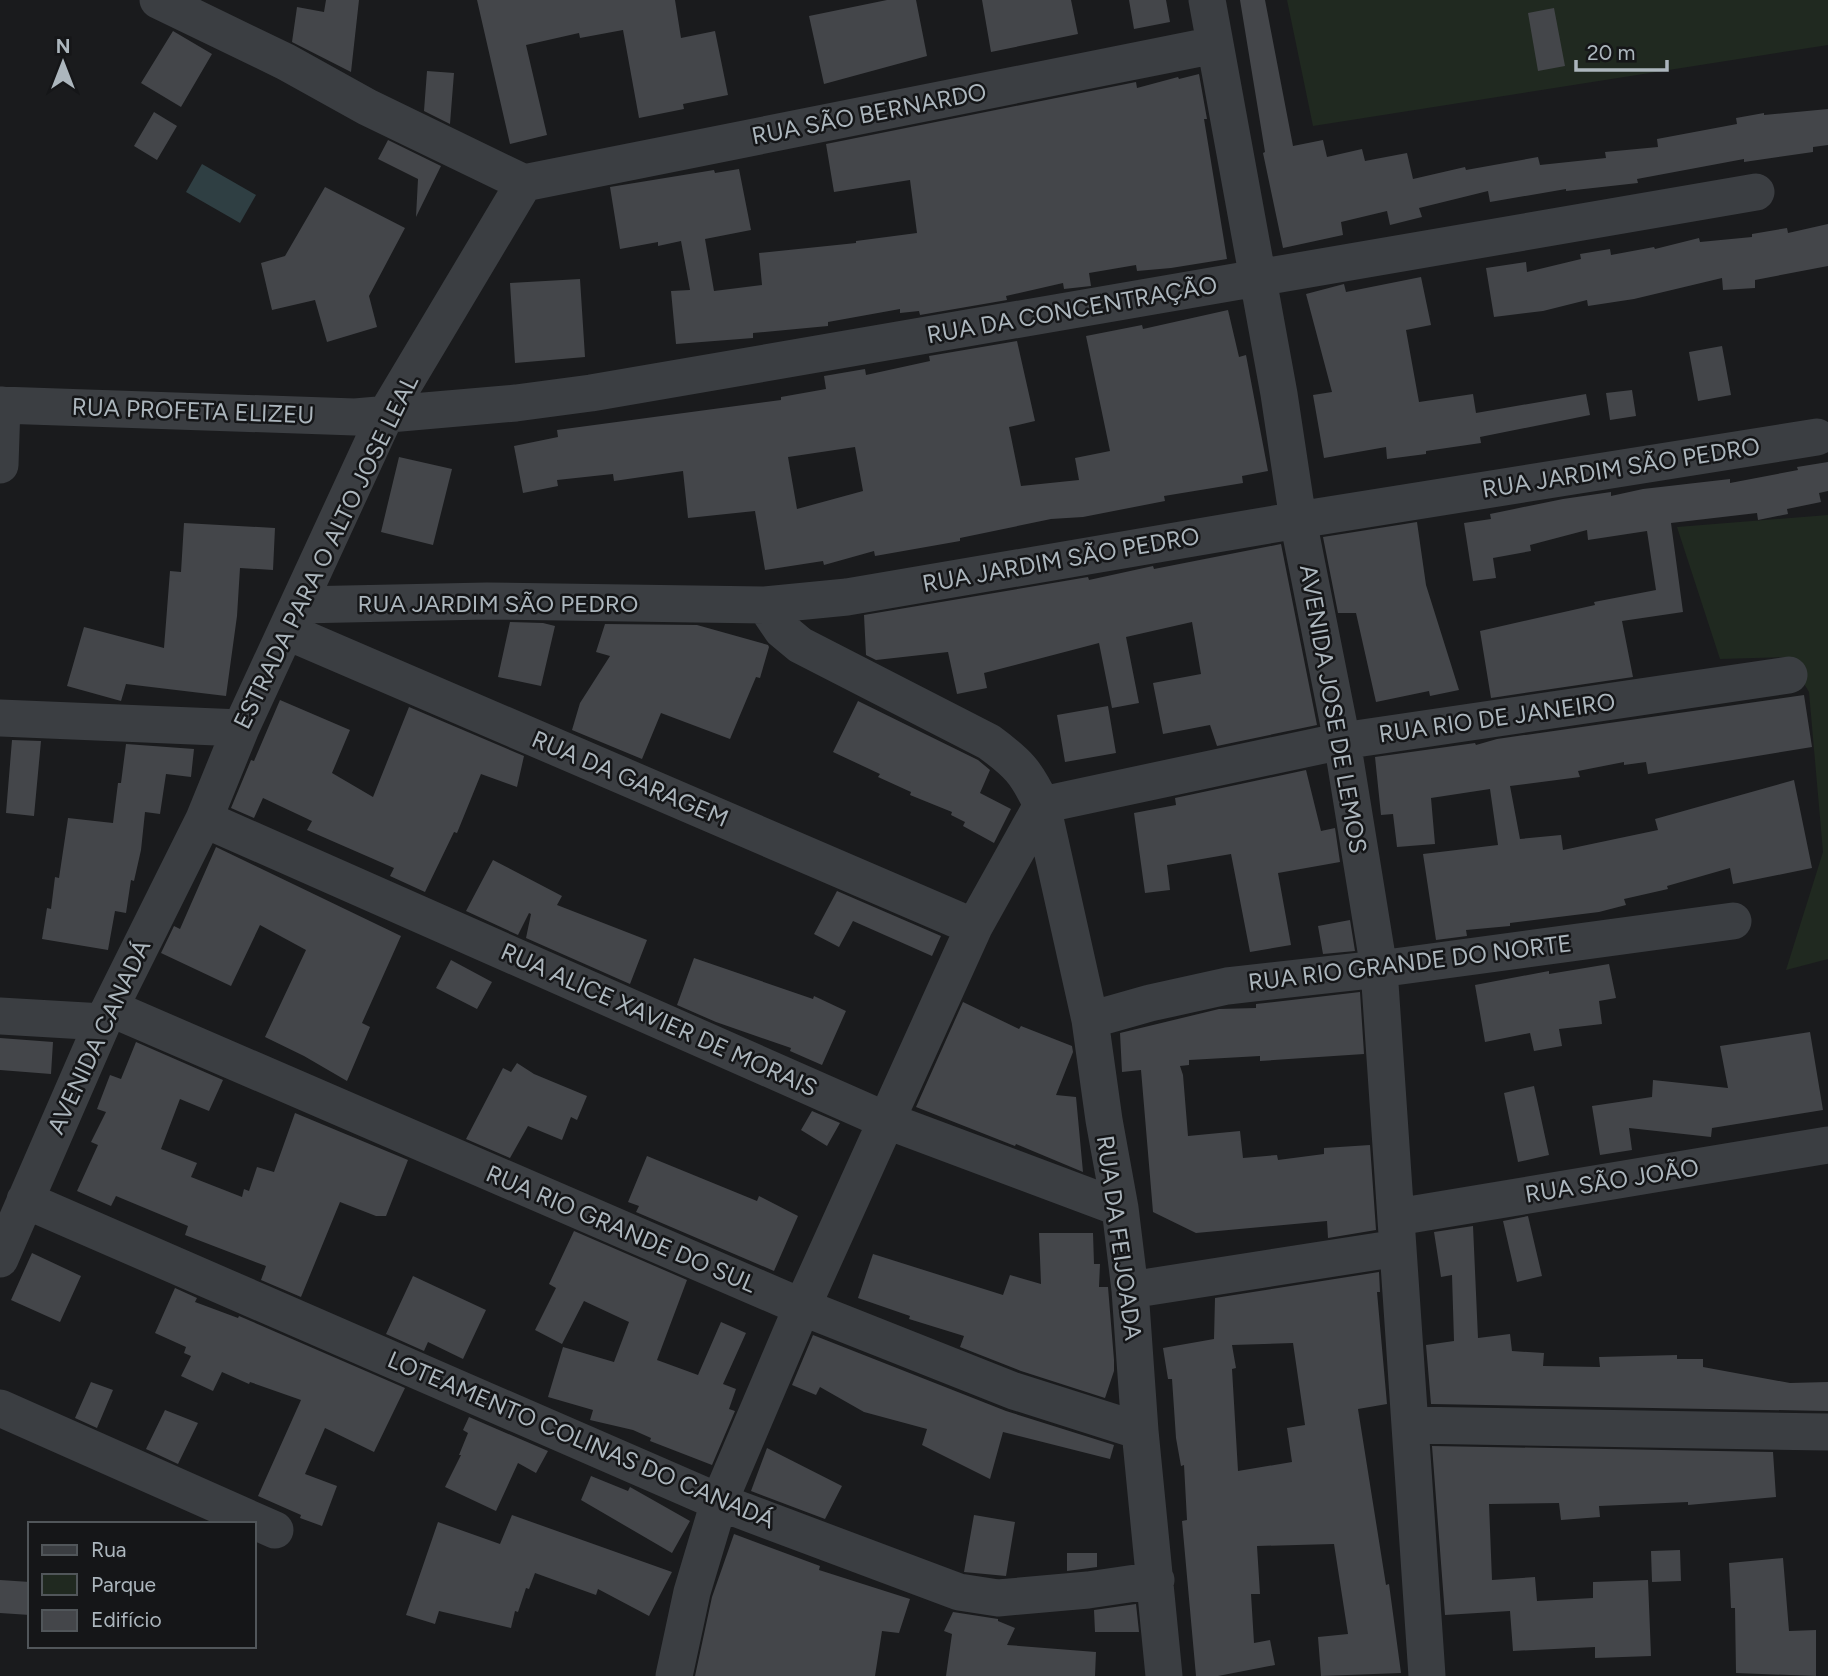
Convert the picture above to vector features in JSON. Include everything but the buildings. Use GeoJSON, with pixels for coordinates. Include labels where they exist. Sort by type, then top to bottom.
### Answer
{"type":"FeatureCollection","features":[{"type":"Feature","properties":{"kind":"street"},"geometry":{"type":"LineString","coordinates":[[158,0],[286,62],[367,107],[524,183]]}},
{"type":"Feature","properties":{"kind":"street","name":"AVENIDA JOSE DE LEMOS"},"geometry":{"type":"LineString","coordinates":[[1207,0],[1258,278],[1298,520],[1342,741],[1379,969],[1411,1425]]}},
{"type":"Feature","properties":{"kind":"street","name":"RUA SÃO BERNARDO"},"geometry":{"type":"LineString","coordinates":[[524,183],[1215,45]]}},
{"type":"Feature","properties":{"kind":"street","name":"ESTRADA PARA O ALTO JOSE LEAL"},"geometry":{"type":"LineString","coordinates":[[204,818],[241,728],[385,416],[524,183]]}},
{"type":"Feature","properties":{"kind":"street","name":"RUA DA CONCENTRAÇÃO"},"geometry":{"type":"LineString","coordinates":[[385,416],[591,393],[1756,192]]}},
{"type":"Feature","properties":{"kind":"street"},"geometry":{"type":"LineString","coordinates":[[0,465],[1,405]]}},
{"type":"Feature","properties":{"kind":"street","name":"RUA PROFETA ELIZEU"},"geometry":{"type":"LineString","coordinates":[[1,405],[385,416]]}},
{"type":"Feature","properties":{"kind":"street","name":"RUA JARDIM SÃO PEDRO"},"geometry":{"type":"LineString","coordinates":[[293,618],[487,601],[765,606],[847,597],[1298,520],[1817,437]]}},
{"type":"Feature","properties":{"kind":"street","name":"RUA DA FEIJOADA"},"geometry":{"type":"LineString","coordinates":[[765,606],[782,630],[800,645],[989,742],[1009,756],[1027,774],[1042,805],[1090,1020],[1120,1208],[1130,1290],[1140,1431],[1164,1676]]}},
{"type":"Feature","properties":{"kind":"street","name":"RUA DA GARAGEM"},"geometry":{"type":"LineString","coordinates":[[293,618],[974,927]]}},
{"type":"Feature","properties":{"kind":"street","name":"RUA RIO DE JANEIRO"},"geometry":{"type":"LineString","coordinates":[[1042,805],[1342,741],[1789,675]]}},
{"type":"Feature","properties":{"kind":"street"},"geometry":{"type":"LineString","coordinates":[[0,718],[241,728]]}},
{"type":"Feature","properties":{"kind":"street"},"geometry":{"type":"LineString","coordinates":[[674,1676],[692,1592],[719,1502],[802,1307],[974,927],[1042,805]]}},
{"type":"Feature","properties":{"kind":"street","name":"AVENIDA CANADÁ"},"geometry":{"type":"LineString","coordinates":[[0,1259],[107,1015],[204,818]]}},
{"type":"Feature","properties":{"kind":"street","name":"RUA ALICE XAVIER DE MORAIS"},"geometry":{"type":"LineString","coordinates":[[204,818],[885,1120],[1120,1208]]}},
{"type":"Feature","properties":{"kind":"street","name":"RUA RIO GRANDE DO NORTE"},"geometry":{"type":"LineString","coordinates":[[1090,1020],[1227,986],[1379,969],[1733,920]]}},
{"type":"Feature","properties":{"kind":"street"},"geometry":{"type":"LineString","coordinates":[[0,1016],[107,1015]]}},
{"type":"Feature","properties":{"kind":"street","name":"RUA RIO GRANDE DO SUL"},"geometry":{"type":"LineString","coordinates":[[107,1015],[802,1307],[1014,1391],[1140,1431]]}},
{"type":"Feature","properties":{"kind":"street","name":"RUA SÃO JOÃO"},"geometry":{"type":"LineString","coordinates":[[1130,1290],[1397,1232],[1828,1145]]}},
{"type":"Feature","properties":{"kind":"street","name":"LOTEAMENTO COLINAS DO CANADÁ"},"geometry":{"type":"LineString","coordinates":[[25,1200],[719,1502],[959,1592],[998,1598],[1088,1590],[1156,1580]]}},
{"type":"Feature","properties":{"kind":"street"},"geometry":{"type":"LineString","coordinates":[[0,1408],[275,1530]]}},
{"type":"Feature","properties":{"kind":"street"},"geometry":{"type":"LineString","coordinates":[[1427,1676],[1411,1425],[1828,1432]]}},
{"type":"Feature","properties":{"kind":"green space"},"geometry":{"type":"Polygon","coordinates":[[[1287,0],[1828,0],[1828,45],[1313,126],[1287,0]]]}},
{"type":"Feature","properties":{"kind":"green space"},"geometry":{"type":"Polygon","coordinates":[[[1828,515],[1828,959],[1786,970],[1823,852],[1809,692],[1788,657],[1720,659],[1677,527],[1828,515]]]}},
{"type":"Feature","properties":{"kind":"shaded area"},"geometry":{"type":"Polygon","coordinates":[[[202,164],[256,195],[240,223],[186,192],[202,164]]]}}]}
